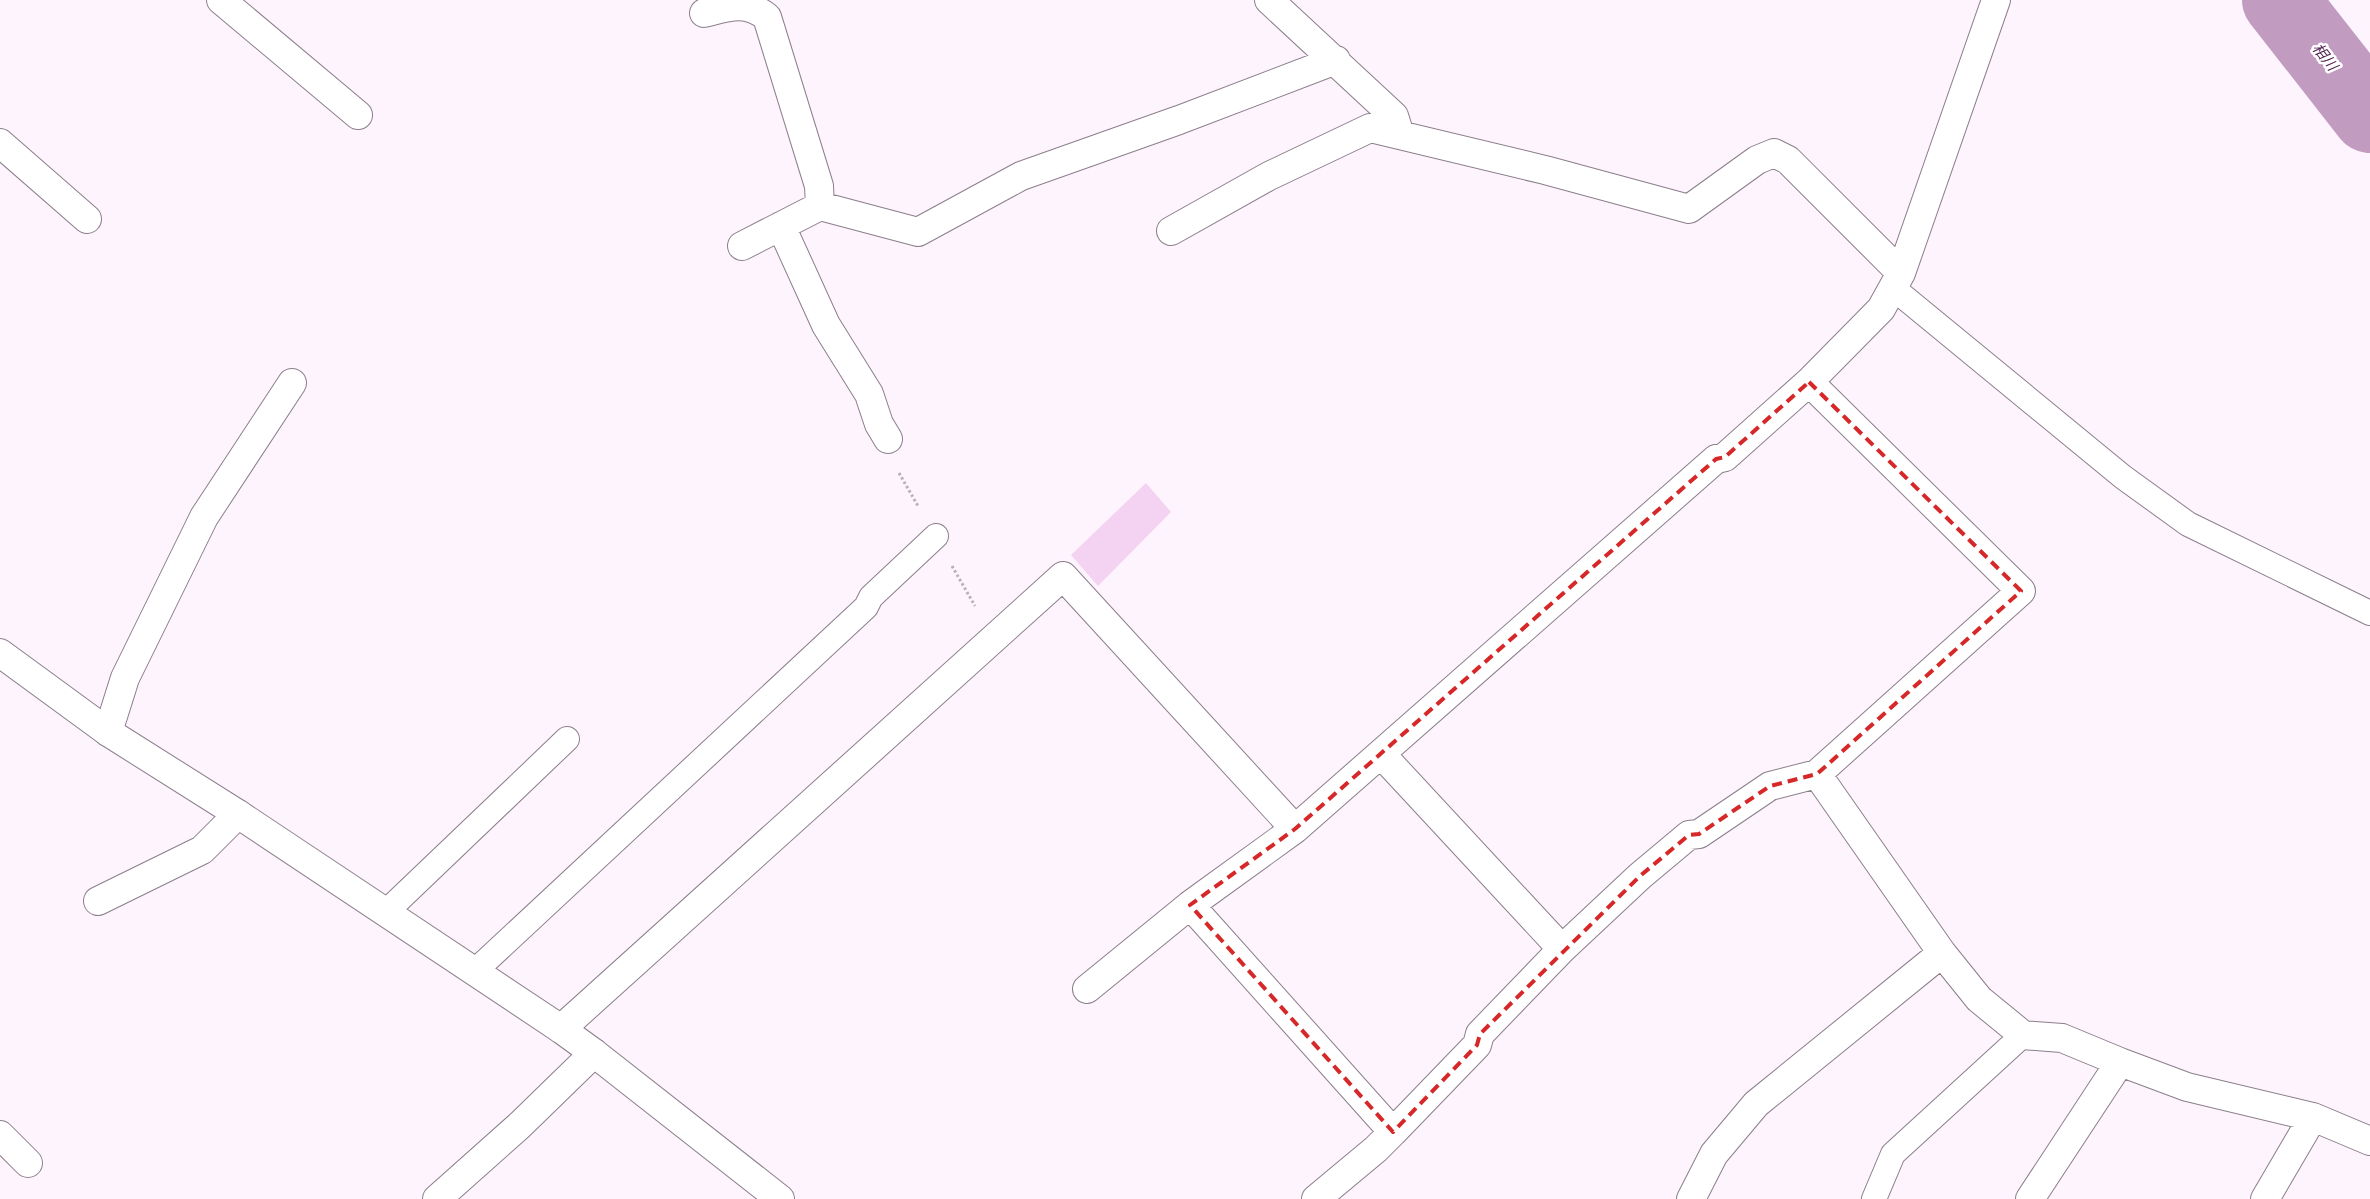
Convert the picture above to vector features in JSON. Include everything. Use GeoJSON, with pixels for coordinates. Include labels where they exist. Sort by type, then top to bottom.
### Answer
{"type":"FeatureCollection","features":[{"type":"Feature","properties":{"kind":"street"},"geometry":{"type":"LineString","coordinates":[[221,0],[358,115]]}},
{"type":"Feature","properties":{"kind":"street"},"geometry":{"type":"LineString","coordinates":[[1269,0],[1336,60],[1394,116],[1400,136]]}},
{"type":"Feature","properties":{"kind":"street"},"geometry":{"type":"LineString","coordinates":[[1087,989],[1190,905],[1295,829],[1716,459],[1725,458],[1809,382],[1881,309],[1897,280],[1996,0]]}},
{"type":"Feature","properties":{"kind":"street"},"geometry":{"type":"LineString","coordinates":[[704,13],[739,5],[757,9],[767,17],[819,186],[820,206]]}},
{"type":"Feature","properties":{"kind":"street"},"geometry":{"type":"LineString","coordinates":[[742,246],[820,206],[918,232],[1021,176],[1180,120],[1336,60]]}},
{"type":"Feature","properties":{"kind":"street"},"geometry":{"type":"LineString","coordinates":[[1171,231],[1268,176],[1370,128],[1545,170],[1689,209],[1756,160],[1774,153],[1788,160],[1897,280]]}},
{"type":"Feature","properties":{"kind":"street"},"geometry":{"type":"LineString","coordinates":[[0,143],[87,219]]}},
{"type":"Feature","properties":{"kind":"street"},"geometry":{"type":"LineString","coordinates":[[781,226],[826,325],[869,394],[880,424],[888,439]]}},
{"type":"Feature","properties":{"kind":"street"},"geometry":{"type":"LineString","coordinates":[[1316,1199],[1376,1150],[1477,1045],[1480,1034],[1562,949],[1640,876],[1689,835],[1699,834],[1770,786],[1817,774],[2021,591],[1809,382]]}},
{"type":"Feature","properties":{"kind":"street"},"geometry":{"type":"LineString","coordinates":[[108,732],[125,678],[204,517],[292,383]]}},
{"type":"Feature","properties":{"kind":"street"},"geometry":{"type":"LineString","coordinates":[[561,1030],[1063,576],[1295,829]]}},
{"type":"Feature","properties":{"kind":"street"},"geometry":{"type":"LineString","coordinates":[[0,653],[108,732],[238,814],[594,1053],[780,1199]]}},
{"type":"Feature","properties":{"kind":"street"},"geometry":{"type":"LineString","coordinates":[[1381,754],[1562,949]]}},
{"type":"Feature","properties":{"kind":"street"},"geometry":{"type":"LineString","coordinates":[[1817,774],[1942,953],[1979,999],[2023,1035],[2062,1038],[2187,1088],[2313,1117],[2370,1141]]}},
{"type":"Feature","properties":{"kind":"street"},"geometry":{"type":"LineString","coordinates":[[98,901],[202,850],[238,814]]}},
{"type":"Feature","properties":{"kind":"street"},"geometry":{"type":"LineString","coordinates":[[1190,905],[1393,1132]]}},
{"type":"Feature","properties":{"kind":"street"},"geometry":{"type":"LineString","coordinates":[[1691,1199],[1714,1154],[1756,1104],[1942,953]]}},
{"type":"Feature","properties":{"kind":"street"},"geometry":{"type":"LineString","coordinates":[[436,1199],[520,1125],[594,1053]]}},
{"type":"Feature","properties":{"kind":"street"},"geometry":{"type":"LineString","coordinates":[[2030,1199],[2120,1062]]}},
{"type":"Feature","properties":{"kind":"street"},"geometry":{"type":"LineString","coordinates":[[2265,1199],[2313,1117]]}},
{"type":"Feature","properties":{"kind":"street"},"geometry":{"type":"LineString","coordinates":[[0,1136],[28,1163]]}},
{"type":"Feature","properties":{"kind":"lane"},"geometry":{"type":"LineString","coordinates":[[1897,280],[2124,477],[2188,524],[2370,613]]}},
{"type":"Feature","properties":{"kind":"lane"},"geometry":{"type":"LineString","coordinates":[[475,972],[866,607],[871,597],[936,536]]}},
{"type":"Feature","properties":{"kind":"lane"},"geometry":{"type":"LineString","coordinates":[[386,912],[567,740]]}},
{"type":"Feature","properties":{"kind":"lane"},"geometry":{"type":"LineString","coordinates":[[1874,1199],[1893,1154],[2023,1035]]}},
{"type":"Feature","properties":{"kind":"highlighted area"},"geometry":{"type":"Polygon","coordinates":[[[1809,382],[2021,591],[1817,774],[1770,786],[1699,834],[1689,835],[1640,876],[1480,1034],[1477,1045],[1393,1132],[1190,905],[1295,829],[1716,459],[1725,457],[1809,382]]]}},
{"type":"Feature","properties":{"kind":"shaded area"},"geometry":{"type":"Polygon","coordinates":[[[1146,483],[1171,512],[1098,586],[1071,555],[1146,483]]]}},
{"type":"Feature","properties":{"kind":"waterway","name":"相川"},"geometry":{"type":"LineString","coordinates":[[2280,0],[2370,115]]}}]}
